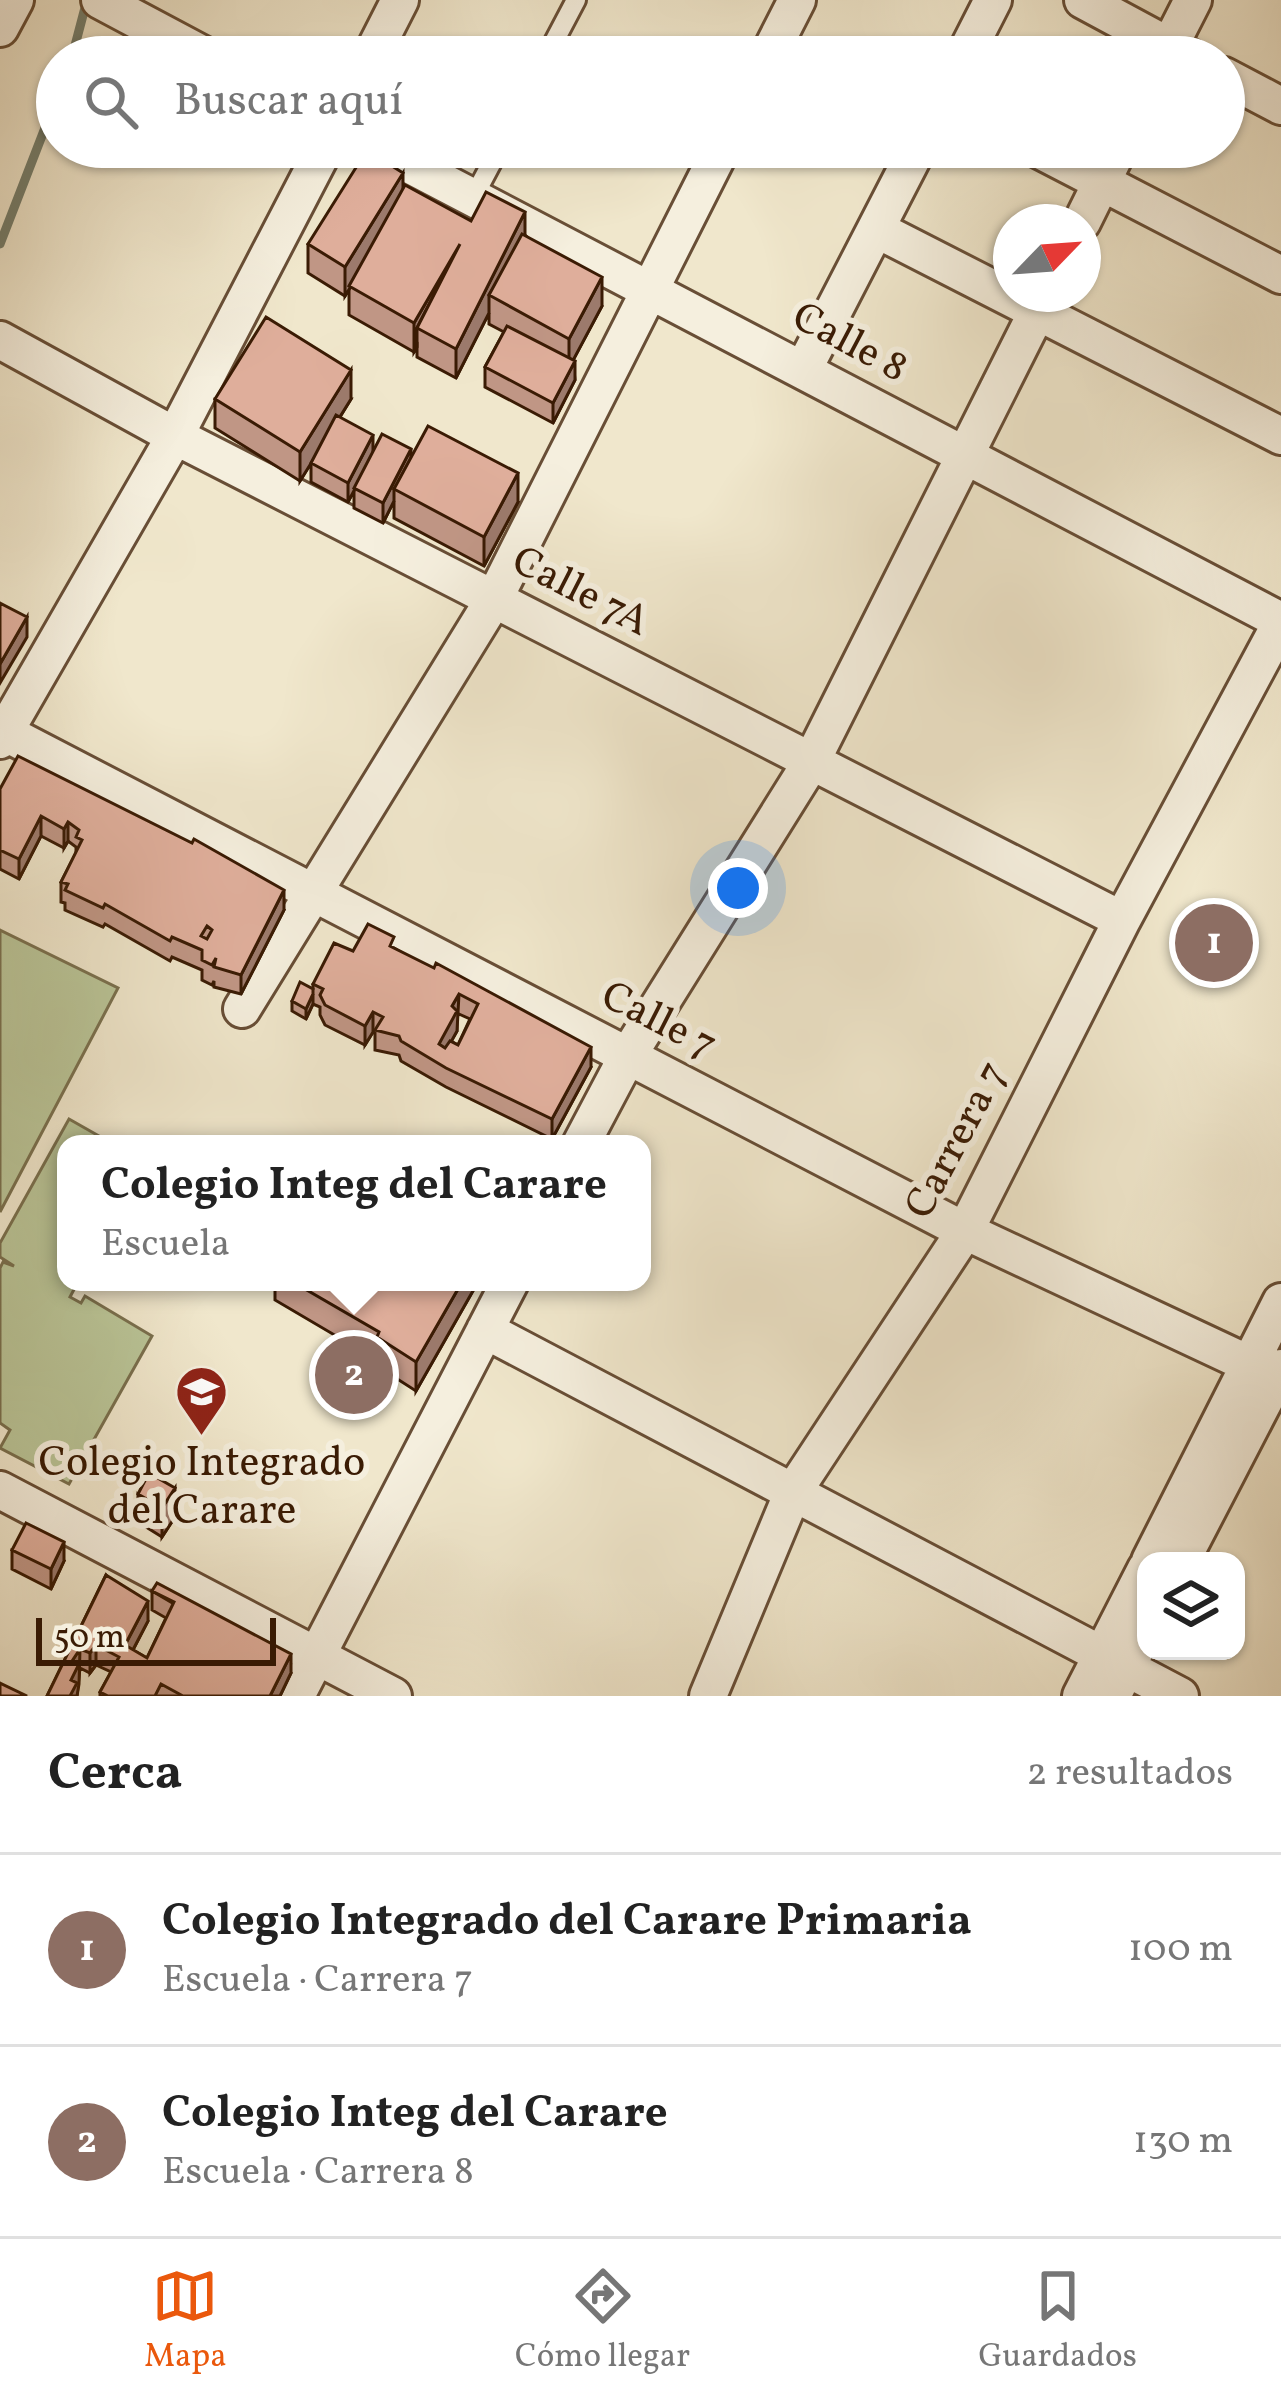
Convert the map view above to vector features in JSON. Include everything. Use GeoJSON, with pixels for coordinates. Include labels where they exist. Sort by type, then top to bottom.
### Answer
{"type":"FeatureCollection","features":[{"type":"Feature","properties":{"kind":"street"},"geometry":{"type":"LineString","coordinates":[[0,28],[15,0]]}},
{"type":"Feature","properties":{"kind":"street"},"geometry":{"type":"LineString","coordinates":[[382,36],[400,0]]}},
{"type":"Feature","properties":{"kind":"street"},"geometry":{"type":"LineString","coordinates":[[778,36],[796,0]]}},
{"type":"Feature","properties":{"kind":"street"},"geometry":{"type":"LineString","coordinates":[[975,36],[993,0]]}},
{"type":"Feature","properties":{"kind":"street"},"geometry":{"type":"LineString","coordinates":[[1083,0],[1144,36]]}},
{"type":"Feature","properties":{"kind":"street"},"geometry":{"type":"LineString","coordinates":[[1180,36],[1193,0]]}},
{"type":"Feature","properties":{"kind":"street"},"geometry":{"type":"LineString","coordinates":[[104,2],[168,36]]}},
{"type":"Feature","properties":{"kind":"street"},"geometry":{"type":"LineString","coordinates":[[1245,87],[1281,106]]}},
{"type":"Feature","properties":{"kind":"street"},"geometry":{"type":"LineString","coordinates":[[1,734],[175,436],[314,168]]}},
{"type":"Feature","properties":{"kind":"street","name":"Calle 8"},"geometry":{"type":"LineString","coordinates":[[416,168],[1281,622]]}},
{"type":"Feature","properties":{"kind":"street"},"geometry":{"type":"LineString","coordinates":[[242,1009],[494,599],[711,168]]}},
{"type":"Feature","properties":{"kind":"street"},"geometry":{"type":"LineString","coordinates":[[803,370],[907,168]]}},
{"type":"Feature","properties":{"kind":"street"},"geometry":{"type":"LineString","coordinates":[[1075,168],[1281,275]]}},
{"type":"Feature","properties":{"kind":"street"},"geometry":{"type":"LineString","coordinates":[[1091,204],[1109,168]]}},
{"type":"Feature","properties":{"kind":"street"},"geometry":{"type":"LineString","coordinates":[[876,229],[993,281]]}},
{"type":"Feature","properties":{"kind":"street"},"geometry":{"type":"LineString","coordinates":[[586,1135],[627,1057],[810,764],[1036,312]]}},
{"type":"Feature","properties":{"kind":"street"},"geometry":{"type":"LineString","coordinates":[[1057,312],[1281,436]]}},
{"type":"Feature","properties":{"kind":"street","name":"Calle 7A"},"geometry":{"type":"LineString","coordinates":[[0,340],[175,436],[1122,920]]}},
{"type":"Feature","properties":{"kind":"street","name":"Carrera 7"},"geometry":{"type":"LineString","coordinates":[[708,1696],[793,1492],[965,1231],[1122,920],[1281,622]]}},
{"type":"Feature","properties":{"kind":"street","name":"Calle 7"},"geometry":{"type":"LineString","coordinates":[[1,734],[965,1231],[1272,1372]]}},
{"type":"Feature","properties":{"kind":"street"},"geometry":{"type":"LineString","coordinates":[[296,1696],[504,1291]]}},
{"type":"Feature","properties":{"kind":"street"},"geometry":{"type":"LineString","coordinates":[[1185,1552],[1272,1372],[1281,1302]]}},
{"type":"Feature","properties":{"kind":"street"},"geometry":{"type":"LineString","coordinates":[[485,1330],[793,1492],[1113,1673],[1180,1696]]}},
{"type":"Feature","properties":{"kind":"street"},"geometry":{"type":"LineString","coordinates":[[1156,1552],[1272,1372]]}},
{"type":"Feature","properties":{"kind":"street"},"geometry":{"type":"LineString","coordinates":[[3,1499],[393,1696]]}},
{"type":"Feature","properties":{"kind":"street"},"geometry":{"type":"LineString","coordinates":[[1113,1673],[1137,1599]]}},
{"type":"Feature","properties":{"kind":"street"},"geometry":{"type":"LineString","coordinates":[[1081,1696],[1113,1673],[1137,1641]]}},
{"type":"Feature","properties":{"kind":"lane"},"geometry":{"type":"LineString","coordinates":[[557,36],[576,0]]}},
{"type":"Feature","properties":{"kind":"lane"},"geometry":{"type":"LineString","coordinates":[[473,198],[489,168]]}},
{"type":"Feature","properties":{"kind":"green space"},"geometry":{"type":"Polygon","coordinates":[[[0,930],[118,988],[0,1212],[0,930]]]}},
{"type":"Feature","properties":{"kind":"green space"},"geometry":{"type":"Polygon","coordinates":[[[69,1119],[97,1135],[60,1135],[69,1119]]]}},
{"type":"Feature","properties":{"kind":"green space"},"geometry":{"type":"Polygon","coordinates":[[[57,1141],[57,1291],[73,1291],[70,1297],[81,1303],[85,1296],[152,1336],[69,1484],[0,1448],[10,1430],[0,1423],[0,1268],[3,1262],[14,1266],[0,1257],[0,1243],[57,1141]]]}},
{"type":"Feature","properties":{"kind":"building"},"geometry":{"type":"Polygon","coordinates":[[[356,168],[395,168],[403,173],[345,267],[308,244],[356,168]]]}},
{"type":"Feature","properties":{"kind":"building"},"geometry":{"type":"Polygon","coordinates":[[[405,185],[471,221],[486,192],[525,212],[456,349],[417,328],[460,244],[414,323],[349,286],[405,185]]]}},
{"type":"Feature","properties":{"kind":"building"},"geometry":{"type":"Polygon","coordinates":[[[522,234],[602,277],[569,339],[489,295],[522,234]]]}},
{"type":"Feature","properties":{"kind":"building"},"geometry":{"type":"Polygon","coordinates":[[[266,317],[351,370],[300,452],[215,399],[266,317]]]}},
{"type":"Feature","properties":{"kind":"building"},"geometry":{"type":"Polygon","coordinates":[[[507,326],[575,361],[553,403],[485,367],[507,326]]]}},
{"type":"Feature","properties":{"kind":"building"},"geometry":{"type":"Polygon","coordinates":[[[336,415],[373,435],[348,483],[311,463],[336,415]]]}},
{"type":"Feature","properties":{"kind":"building"},"geometry":{"type":"Polygon","coordinates":[[[428,426],[518,473],[484,537],[394,489],[428,426]]]}},
{"type":"Feature","properties":{"kind":"building"},"geometry":{"type":"Polygon","coordinates":[[[382,434],[411,449],[383,503],[354,488],[382,434]]]}},
{"type":"Feature","properties":{"kind":"building"},"geometry":{"type":"Polygon","coordinates":[[[0,603],[27,617],[0,664],[0,603]]]}},
{"type":"Feature","properties":{"kind":"building"},"geometry":{"type":"Polygon","coordinates":[[[18,756],[192,843],[194,839],[284,890],[241,975],[214,967],[216,958],[212,965],[202,960],[202,950],[172,937],[170,941],[105,904],[103,908],[65,890],[68,884],[61,882],[82,840],[76,837],[79,830],[68,822],[64,829],[41,816],[19,859],[0,850],[0,789],[18,756]]]}},
{"type":"Feature","properties":{"kind":"building"},"geometry":{"type":"Polygon","coordinates":[[[368,924],[394,937],[390,946],[434,968],[436,963],[591,1047],[552,1119],[446,1068],[399,1036],[375,1030],[383,1017],[373,1012],[365,1026],[325,1005],[320,995],[323,989],[313,984],[334,943],[353,951],[368,924]],[[459,994],[452,1006],[457,1011],[439,1044],[445,1048],[450,1041],[458,1045],[478,1004],[459,994]]]}},
{"type":"Feature","properties":{"kind":"building"},"geometry":{"type":"Polygon","coordinates":[[[300,982],[313,989],[306,1009],[292,1001],[300,982]]]}},
{"type":"Feature","properties":{"kind":"building"},"geometry":{"type":"Polygon","coordinates":[[[308,1291],[457,1291],[416,1362],[377,1337],[379,1332],[308,1291]]]}},
{"type":"Feature","properties":{"kind":"building"},"geometry":{"type":"Polygon","coordinates":[[[149,1473],[175,1488],[162,1508],[138,1494],[149,1473]]]}},
{"type":"Feature","properties":{"kind":"building"},"geometry":{"type":"Polygon","coordinates":[[[26,1523],[64,1542],[51,1569],[12,1550],[26,1523]]]}},
{"type":"Feature","properties":{"kind":"building"},"geometry":{"type":"Polygon","coordinates":[[[106,1575],[148,1601],[125,1645],[147,1658],[174,1602],[152,1591],[157,1583],[291,1654],[270,1696],[183,1696],[161,1684],[155,1696],[108,1696],[100,1692],[119,1657],[96,1645],[90,1653],[80,1649],[72,1661],[79,1664],[70,1696],[47,1696],[106,1575]]]}},
{"type":"Feature","properties":{"kind":"building"},"geometry":{"type":"Polygon","coordinates":[[[0,1683],[27,1696],[0,1696],[0,1683]]]}},
{"type":"Feature","properties":{"kind":"waterway"},"geometry":{"type":"LineString","coordinates":[[78,36],[87,0]]}},
{"type":"Feature","properties":{"kind":"waterway"},"geometry":{"type":"LineString","coordinates":[[0,244],[36,151]]}},
{"type":"Feature","properties":{"kind":"place","name":"Colegio Integrado del Carare Primaria"},"geometry":{"type":"Point","coordinates":[1214,943]}},
{"type":"Feature","properties":{"kind":"place","name":"Colegio Integ del Carare"},"geometry":{"type":"Point","coordinates":[354,1375]}},
{"type":"Feature","properties":{"kind":"place","name":"Colegio Integrado del Carare"},"geometry":{"type":"Point","coordinates":[202,1438]}}]}
